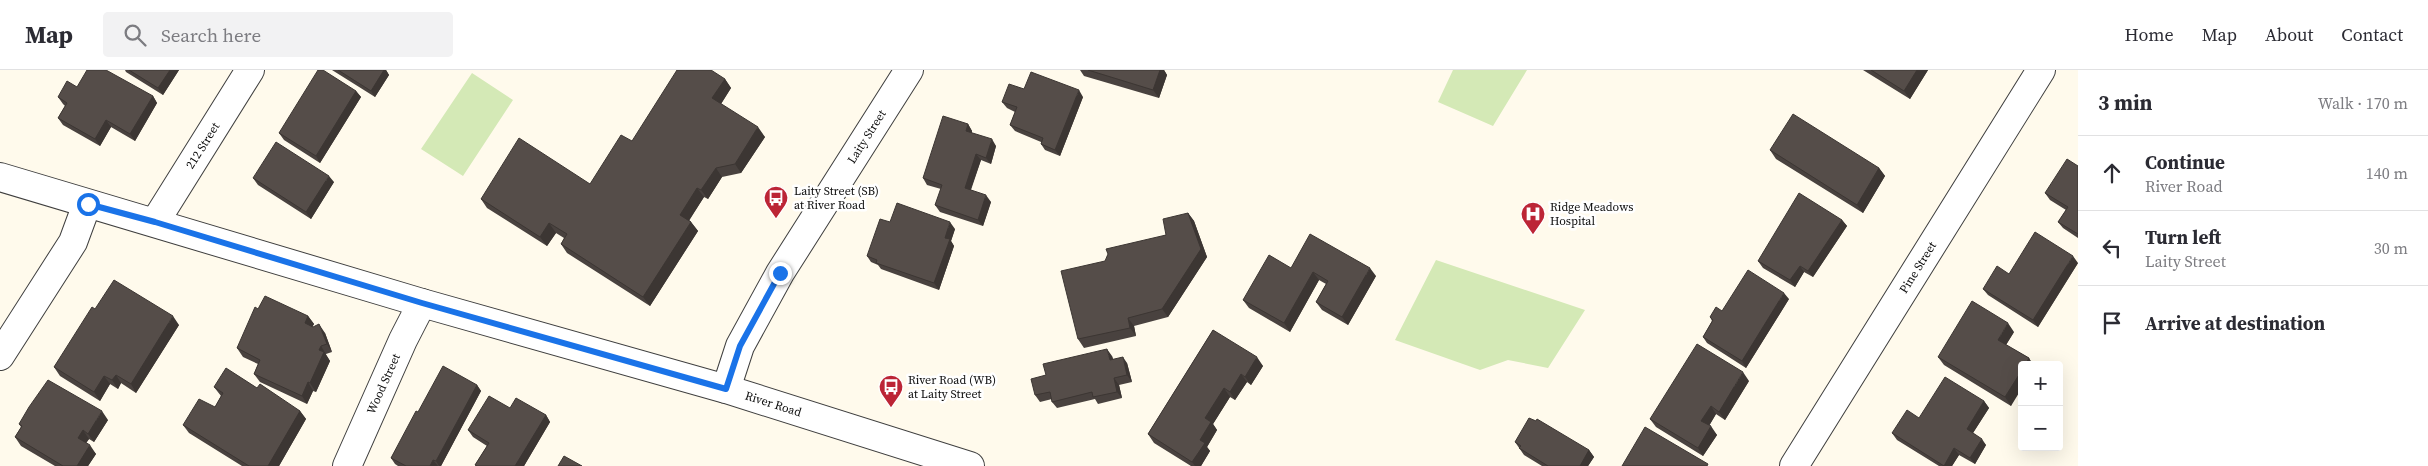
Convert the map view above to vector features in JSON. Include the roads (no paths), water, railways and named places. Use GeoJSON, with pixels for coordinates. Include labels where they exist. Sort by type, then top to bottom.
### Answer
{"type":"FeatureCollection","features":[{"type":"Feature","properties":{"kind":"street","name":"212 Street"},"geometry":{"type":"LineString","coordinates":[[155,222],[250,70]]}},
{"type":"Feature","properties":{"kind":"street","name":"Laity Street"},"geometry":{"type":"LineString","coordinates":[[726,389],[740,346],[780,273],[909,70]]}},
{"type":"Feature","properties":{"kind":"street","name":"Pine Street"},"geometry":{"type":"LineString","coordinates":[[1794,466],[2041,70]]}},
{"type":"Feature","properties":{"kind":"street","name":"River Road"},"geometry":{"type":"LineString","coordinates":[[0,178],[155,222],[422,303],[726,389],[918,458],[970,466]]}},
{"type":"Feature","properties":{"kind":"street"},"geometry":{"type":"LineString","coordinates":[[0,356],[73,242],[88,204]]}},
{"type":"Feature","properties":{"kind":"street","name":"Wood Street"},"geometry":{"type":"LineString","coordinates":[[347,466],[403,340],[422,303]]}},
{"type":"Feature","properties":{"kind":"place","name":"Laity Street (SB) at River Road"},"geometry":{"type":"Point","coordinates":[776,219]}},
{"type":"Feature","properties":{"kind":"place","name":"Ridge Meadows Hospital"},"geometry":{"type":"Point","coordinates":[1533,235]}},
{"type":"Feature","properties":{"kind":"place","name":"River Road (WB) at Laity Street"},"geometry":{"type":"Point","coordinates":[891,408]}}]}
